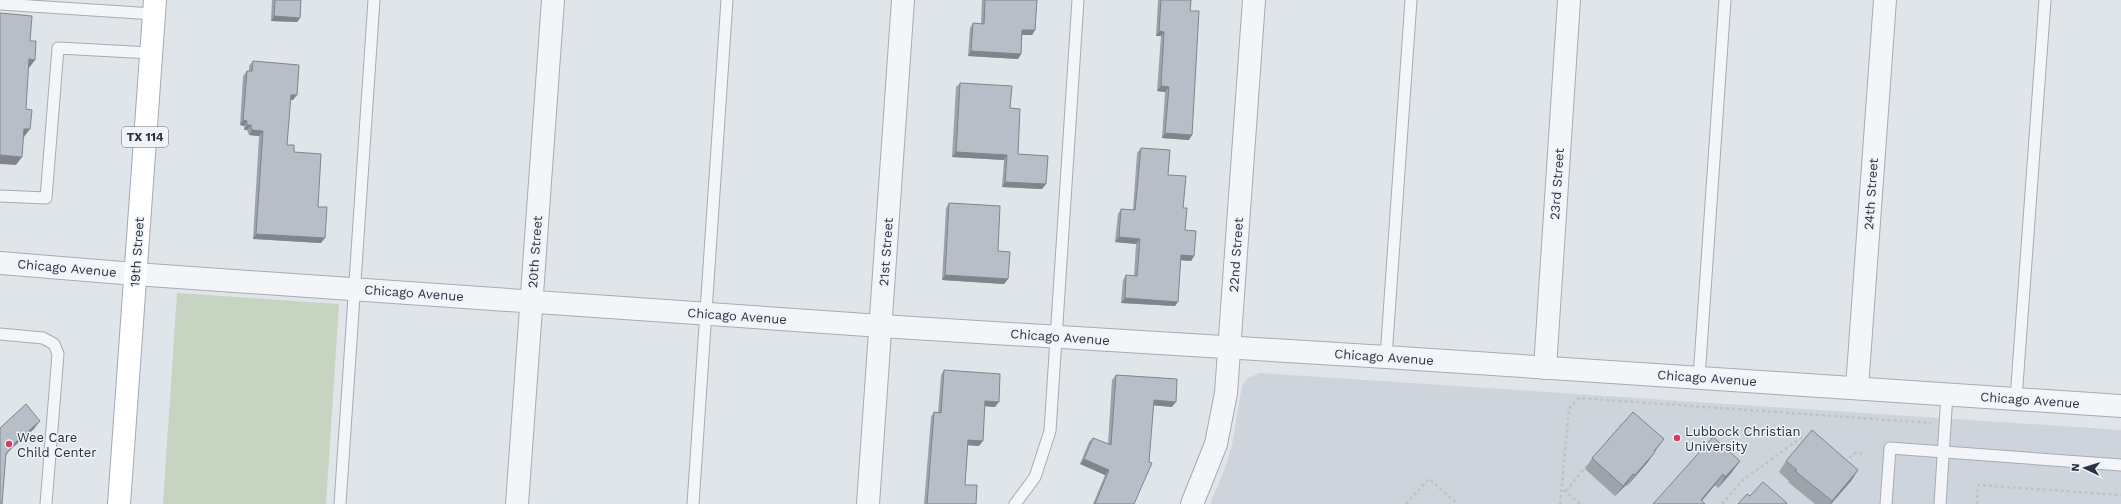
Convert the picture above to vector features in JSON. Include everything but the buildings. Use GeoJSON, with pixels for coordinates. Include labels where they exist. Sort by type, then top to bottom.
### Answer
{"type":"FeatureCollection","features":[{"type":"Feature","properties":{"kind":"main road","name":"19th Street"},"geometry":{"type":"LineString","coordinates":[[119,504],[154,7]]}},
{"type":"Feature","properties":{"kind":"street","name":"20th Street"},"geometry":{"type":"LineString","coordinates":[[517,504],[552,0]]}},
{"type":"Feature","properties":{"kind":"street","name":"21st Street"},"geometry":{"type":"LineString","coordinates":[[868,504],[903,0]]}},
{"type":"Feature","properties":{"kind":"street","name":"22nd Street"},"geometry":{"type":"LineString","coordinates":[[1192,504],[1216,444],[1222,419],[1230,348],[1254,0]]}},
{"type":"Feature","properties":{"kind":"street","name":"23rd Street"},"geometry":{"type":"LineString","coordinates":[[1545,368],[1569,0]]}},
{"type":"Feature","properties":{"kind":"street","name":"24th Street"},"geometry":{"type":"LineString","coordinates":[[1857,388],[1885,0]]}},
{"type":"Feature","properties":{"kind":"street","name":"Chicago Avenue"},"geometry":{"type":"LineString","coordinates":[[0,263],[135,274],[354,288],[531,302],[881,326],[1386,357],[2121,406]]}},
{"type":"Feature","properties":{"kind":"lane"},"geometry":{"type":"LineString","coordinates":[[340,504],[374,0]]}},
{"type":"Feature","properties":{"kind":"lane"},"geometry":{"type":"LineString","coordinates":[[693,504],[727,0]]}},
{"type":"Feature","properties":{"kind":"lane"},"geometry":{"type":"LineString","coordinates":[[1014,504],[1035,477],[1050,431],[1078,0]]}},
{"type":"Feature","properties":{"kind":"lane"},"geometry":{"type":"LineString","coordinates":[[1386,357],[1410,0]]}},
{"type":"Feature","properties":{"kind":"lane"},"geometry":{"type":"LineString","coordinates":[[1699,378],[1725,0]]}},
{"type":"Feature","properties":{"kind":"lane"},"geometry":{"type":"LineString","coordinates":[[2016,399],[2045,0]]}},
{"type":"Feature","properties":{"kind":"lane"},"geometry":{"type":"LineString","coordinates":[[0,4],[154,7]]}},
{"type":"Feature","properties":{"kind":"lane"},"geometry":{"type":"LineString","coordinates":[[0,196],[46,198],[58,48],[151,53]]}},
{"type":"Feature","properties":{"kind":"lane"},"geometry":{"type":"LineString","coordinates":[[0,334],[43,338],[54,344],[58,354],[46,504]]}},
{"type":"Feature","properties":{"kind":"lane"},"geometry":{"type":"LineString","coordinates":[[1940,504],[1947,394]]}},
{"type":"Feature","properties":{"kind":"lane"},"geometry":{"type":"LineString","coordinates":[[1886,504],[1890,448],[2121,464]]}},
{"type":"Feature","properties":{"kind":"path"},"geometry":{"type":"LineString","coordinates":[[1560,504],[1563,488],[1568,408],[1579,398],[1933,423]]}},
{"type":"Feature","properties":{"kind":"path"},"geometry":{"type":"LineString","coordinates":[[1603,446],[1622,424]]}},
{"type":"Feature","properties":{"kind":"path"},"geometry":{"type":"LineString","coordinates":[[1722,504],[1743,480],[1802,437],[1808,442]]}},
{"type":"Feature","properties":{"kind":"path"},"geometry":{"type":"LineString","coordinates":[[1844,463],[1855,453],[1864,454]]}},
{"type":"Feature","properties":{"kind":"path"},"geometry":{"type":"LineString","coordinates":[[1566,491],[1589,463]]}},
{"type":"Feature","properties":{"kind":"path"},"geometry":{"type":"LineString","coordinates":[[1406,504],[1429,479],[1458,504]]}},
{"type":"Feature","properties":{"kind":"path"},"geometry":{"type":"LineString","coordinates":[[1977,504],[1978,486],[2121,496]]}},
{"type":"Feature","properties":{"kind":"path"},"geometry":{"type":"LineString","coordinates":[[1563,488],[1580,504]]}},
{"type":"Feature","properties":{"kind":"shaded area","name":"Lubbock Christian University"},"geometry":{"type":"Polygon","coordinates":[[[1260,373],[2121,430],[2121,504],[1210,504],[1225,468],[1232,445],[1242,386],[1248,378],[1260,373]]]}},
{"type":"Feature","properties":{"kind":"green space"},"geometry":{"type":"Polygon","coordinates":[[[177,293],[339,304],[326,504],[163,504],[177,293]]]}},
{"type":"Feature","properties":{"kind":"place","name":"Lubbock Christian University"},"geometry":{"type":"Point","coordinates":[1677,438]}},
{"type":"Feature","properties":{"kind":"place","name":"Wee Care Child Center"},"geometry":{"type":"Point","coordinates":[9,444]}}]}
